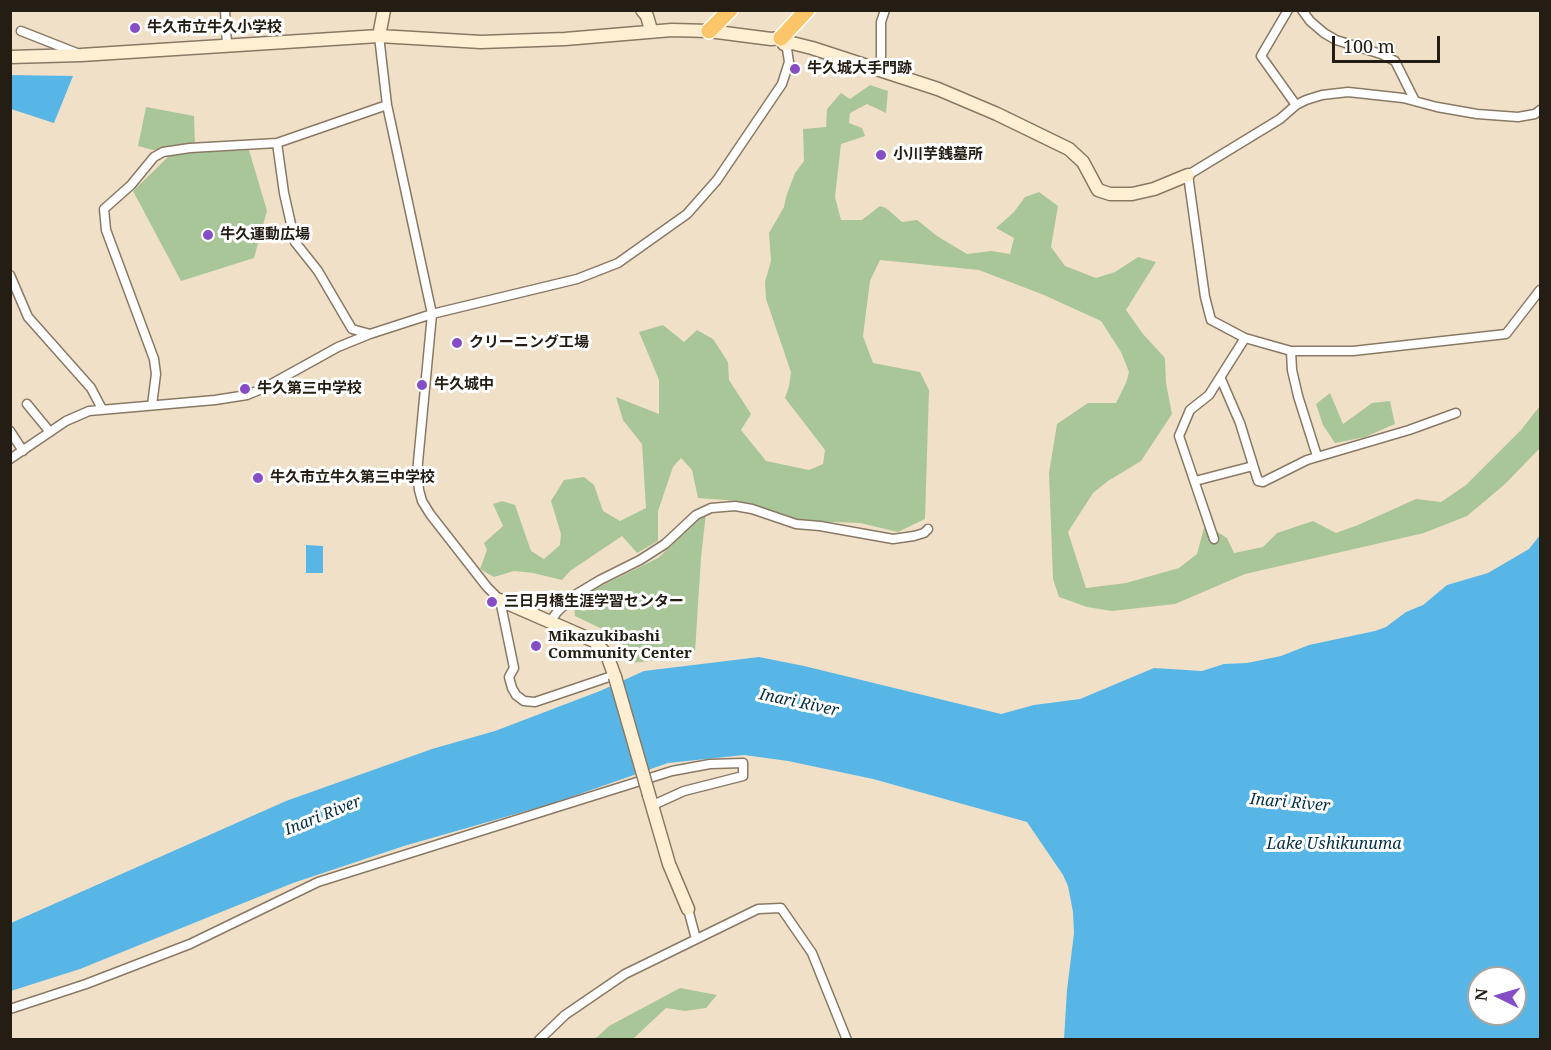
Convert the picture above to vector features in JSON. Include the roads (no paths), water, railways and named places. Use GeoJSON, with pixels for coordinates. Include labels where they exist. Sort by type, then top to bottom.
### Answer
{"type":"FeatureCollection","features":[{"type":"Feature","properties":{"kind":"highway"},"geometry":{"type":"LineString","coordinates":[[709,31],[730,10]]}},
{"type":"Feature","properties":{"kind":"highway"},"geometry":{"type":"LineString","coordinates":[[783,41],[807,10]]}},
{"type":"Feature","properties":{"kind":"street"},"geometry":{"type":"LineString","coordinates":[[225,10],[227,44]]}},
{"type":"Feature","properties":{"kind":"street"},"geometry":{"type":"LineString","coordinates":[[384,10],[380,36],[387,105],[432,314],[417,473],[419,490],[430,514],[500,600],[594,641],[607,655],[669,864],[688,909],[696,939]]}},
{"type":"Feature","properties":{"kind":"street"},"geometry":{"type":"LineString","coordinates":[[642,10],[647,16],[651,30]]}},
{"type":"Feature","properties":{"kind":"street"},"geometry":{"type":"LineString","coordinates":[[881,71],[881,22],[885,10]]}},
{"type":"Feature","properties":{"kind":"street"},"geometry":{"type":"LineString","coordinates":[[1288,10],[1261,56],[1296,105]]}},
{"type":"Feature","properties":{"kind":"street"},"geometry":{"type":"LineString","coordinates":[[1302,10],[1317,27],[1336,40],[1381,54],[1395,61],[1415,101]]}},
{"type":"Feature","properties":{"kind":"street"},"geometry":{"type":"LineString","coordinates":[[10,57],[81,55],[380,36],[481,42],[565,39],[651,30],[709,31],[797,44],[939,89],[1069,149],[1083,162],[1098,190],[1110,194],[1132,194],[1154,189],[1188,176],[1280,119],[1296,105],[1322,95],[1348,92],[1415,101],[1478,114],[1518,117],[1535,114],[1540,110]]}},
{"type":"Feature","properties":{"kind":"street"},"geometry":{"type":"LineString","coordinates":[[21,31],[81,55]]}},
{"type":"Feature","properties":{"kind":"street"},"geometry":{"type":"LineString","coordinates":[[10,459],[78,415],[102,409],[215,400],[247,395],[338,347],[370,334],[432,314],[577,279],[618,263],[687,214],[717,180],[782,84],[789,62],[783,41]]}},
{"type":"Feature","properties":{"kind":"street"},"geometry":{"type":"LineString","coordinates":[[152,405],[156,374],[154,359],[106,230],[104,209],[131,185],[154,157],[163,152],[190,148],[277,143],[387,105]]}},
{"type":"Feature","properties":{"kind":"street"},"geometry":{"type":"LineString","coordinates":[[277,143],[284,193],[295,242],[318,272],[352,329],[370,334]]}},
{"type":"Feature","properties":{"kind":"street"},"geometry":{"type":"LineString","coordinates":[[1188,176],[1205,297],[1211,320],[1245,338],[1291,351],[1353,351],[1506,334],[1540,290]]}},
{"type":"Feature","properties":{"kind":"street"},"geometry":{"type":"LineString","coordinates":[[10,275],[28,317],[91,388],[102,409]]}},
{"type":"Feature","properties":{"kind":"street"},"geometry":{"type":"LineString","coordinates":[[1214,539],[1179,436],[1190,410],[1209,395],[1245,338]]}},
{"type":"Feature","properties":{"kind":"street"},"geometry":{"type":"LineString","coordinates":[[1291,351],[1298,396],[1317,456]]}},
{"type":"Feature","properties":{"kind":"street"},"geometry":{"type":"LineString","coordinates":[[1221,379],[1240,423],[1258,481],[1263,482],[1317,456],[1408,430],[1456,413]]}},
{"type":"Feature","properties":{"kind":"street"},"geometry":{"type":"LineString","coordinates":[[27,404],[50,432]]}},
{"type":"Feature","properties":{"kind":"street"},"geometry":{"type":"LineString","coordinates":[[10,431],[23,451]]}},
{"type":"Feature","properties":{"kind":"street"},"geometry":{"type":"LineString","coordinates":[[1195,482],[1252,466]]}},
{"type":"Feature","properties":{"kind":"street"},"geometry":{"type":"LineString","coordinates":[[550,622],[575,595],[640,560],[665,544],[696,515],[711,508],[735,506],[796,524],[893,539],[914,536],[928,529]]}},
{"type":"Feature","properties":{"kind":"street"},"geometry":{"type":"LineString","coordinates":[[500,600],[513,668],[509,677],[516,695],[524,701],[535,702],[615,676]]}},
{"type":"Feature","properties":{"kind":"street"},"geometry":{"type":"LineString","coordinates":[[10,1009],[86,984],[190,944],[318,882],[672,771],[710,764],[743,763],[743,776],[650,801]]}},
{"type":"Feature","properties":{"kind":"street"},"geometry":{"type":"LineString","coordinates":[[539,1040],[565,1015],[625,974],[758,909],[781,908],[812,953],[847,1040]]}},
{"type":"Feature","properties":{"kind":"water"},"geometry":{"type":"Polygon","coordinates":[[[10,75],[73,76],[54,123],[11,109],[10,75]]]}},
{"type":"Feature","properties":{"kind":"water","name":"Lake Ushikunuma"},"geometry":{"type":"Polygon","coordinates":[[[1540,535],[1540,1039],[1064,1039],[1074,933],[1073,912],[1068,886],[1063,875],[1027,822],[873,779],[788,761],[744,755],[668,763],[554,803],[404,846],[293,883],[80,969],[11,991],[11,923],[286,801],[432,749],[495,731],[600,691],[644,671],[759,657],[1001,714],[1034,705],[1080,699],[1154,668],[1202,671],[1224,664],[1247,663],[1281,656],[1309,645],[1375,631],[1386,627],[1406,612],[1423,605],[1447,585],[1488,573],[1529,549],[1540,535]]]}},
{"type":"Feature","properties":{"kind":"water"},"geometry":{"type":"Polygon","coordinates":[[[306,545],[323,546],[323,573],[306,573],[306,545]]]}},
{"type":"Feature","properties":{"kind":"place","name":"牛久市立牛久小学校"},"geometry":{"type":"Point","coordinates":[135,28]}},
{"type":"Feature","properties":{"kind":"place","name":"牛久城大手門跡"},"geometry":{"type":"Point","coordinates":[795,69]}},
{"type":"Feature","properties":{"kind":"place","name":"小川芋銭墓所"},"geometry":{"type":"Point","coordinates":[881,155]}},
{"type":"Feature","properties":{"kind":"place","name":"牛久運動広場"},"geometry":{"type":"Point","coordinates":[208,235]}},
{"type":"Feature","properties":{"kind":"place","name":"クリーニング工場"},"geometry":{"type":"Point","coordinates":[457,343]}},
{"type":"Feature","properties":{"kind":"place","name":"牛久城中"},"geometry":{"type":"Point","coordinates":[422,385]}},
{"type":"Feature","properties":{"kind":"place","name":"牛久第三中学校"},"geometry":{"type":"Point","coordinates":[245,389]}},
{"type":"Feature","properties":{"kind":"place","name":"牛久市立牛久第三中学校"},"geometry":{"type":"Point","coordinates":[258,478]}},
{"type":"Feature","properties":{"kind":"place","name":"三日月橋生涯学習センター"},"geometry":{"type":"Point","coordinates":[492,602]}},
{"type":"Feature","properties":{"kind":"place","name":"Mikazukibashi Community Center"},"geometry":{"type":"Point","coordinates":[536,646]}},
{"type":"Feature","properties":{"kind":"water label","name":"Inari River"},"geometry":{"type":"Point","coordinates":[799,703]}},
{"type":"Feature","properties":{"kind":"water label","name":"Inari River"},"geometry":{"type":"Point","coordinates":[1290,803]}},
{"type":"Feature","properties":{"kind":"water label","name":"Inari River"},"geometry":{"type":"Point","coordinates":[323,816]}}]}
